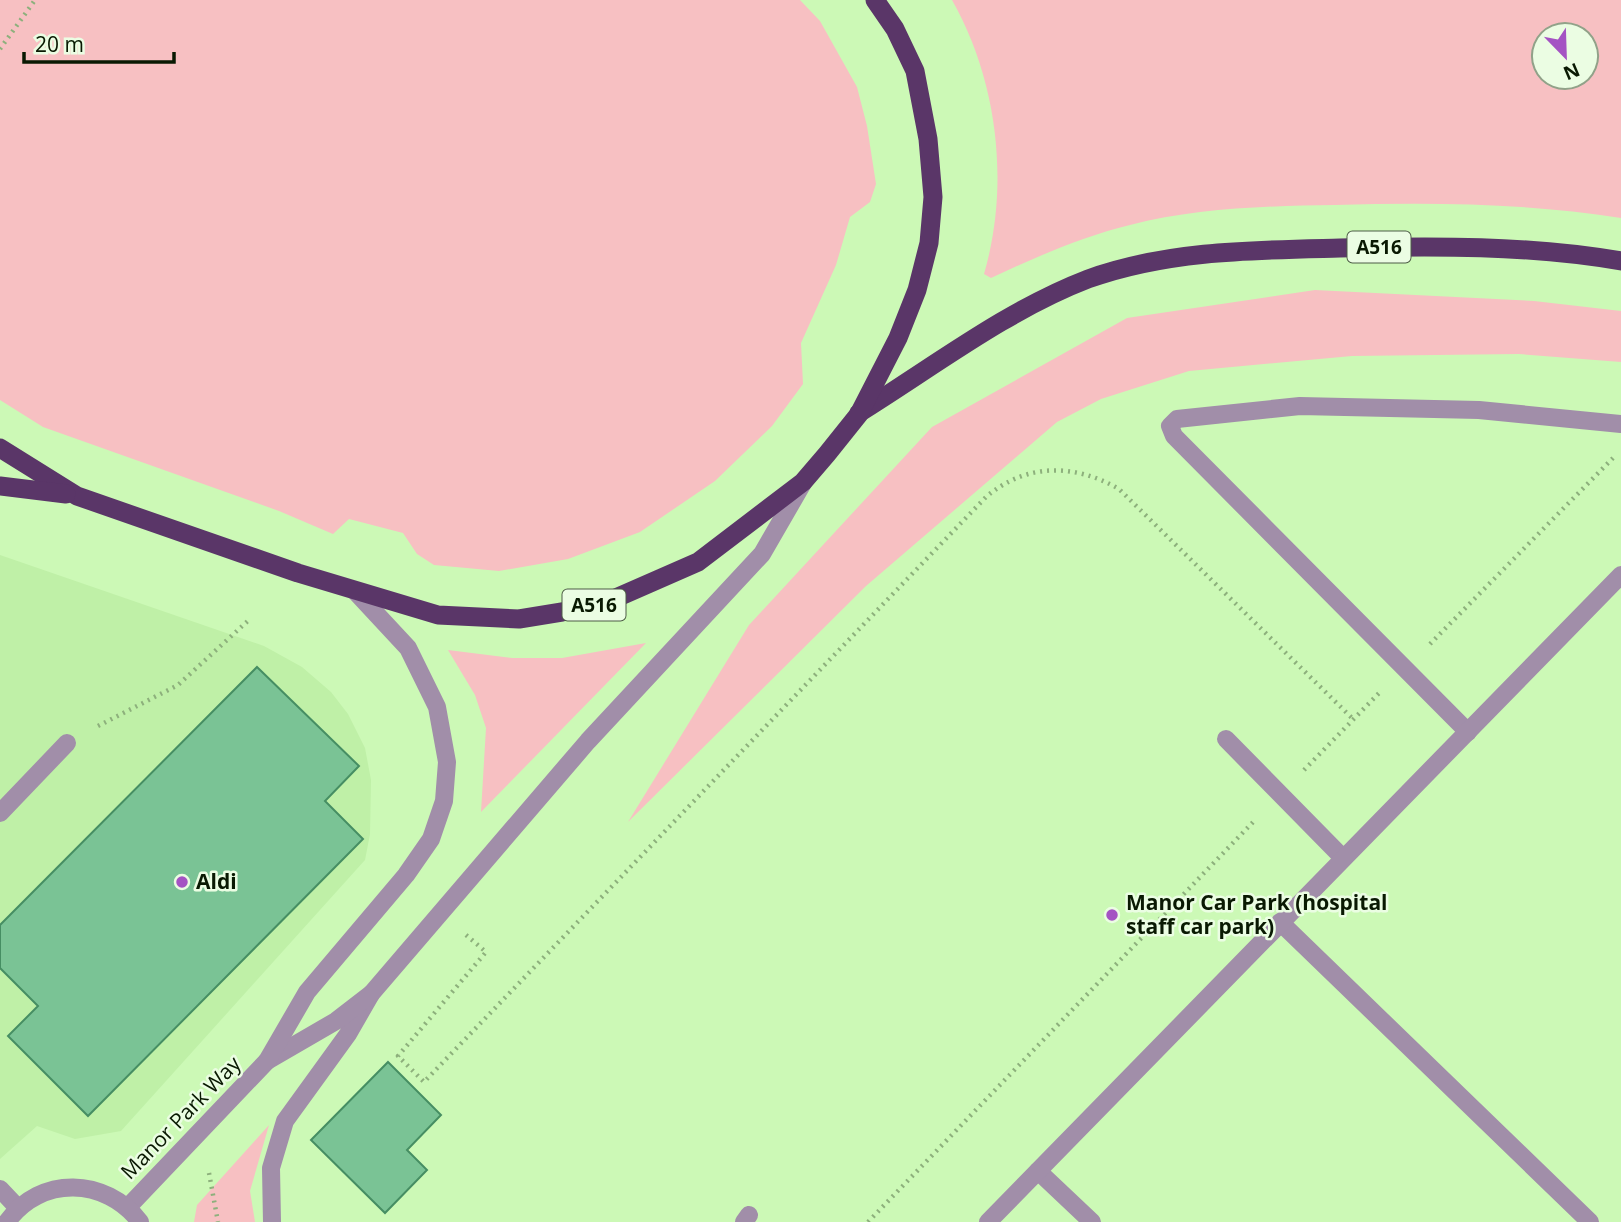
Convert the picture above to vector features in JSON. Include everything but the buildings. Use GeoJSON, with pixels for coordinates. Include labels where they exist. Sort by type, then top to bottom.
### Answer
{"type":"FeatureCollection","features":[{"type":"Feature","properties":{"kind":"highway","name":"A516"},"geometry":{"type":"LineString","coordinates":[[0,486],[77,496],[355,591],[438,615],[519,620],[609,601],[698,562],[803,482],[859,414],[898,338],[917,290],[929,243],[933,197],[928,139],[915,71],[895,29],[875,0]]}},
{"type":"Feature","properties":{"kind":"highway","name":"A516"},"geometry":{"type":"LineString","coordinates":[[859,414],[1033,305],[1089,279],[1137,266],[1202,254],[1439,246],[1621,261]]}},
{"type":"Feature","properties":{"kind":"highway","name":"A516"},"geometry":{"type":"LineString","coordinates":[[0,449],[77,496]]}},
{"type":"Feature","properties":{"kind":"street"},"geometry":{"type":"LineString","coordinates":[[1468,732],[1174,436],[1170,426],[1177,419],[1300,406],[1479,410],[1621,424]]}},
{"type":"Feature","properties":{"kind":"street"},"geometry":{"type":"LineString","coordinates":[[272,1222],[271,1168],[285,1121],[348,1034],[371,994],[588,741],[762,555],[803,482]]}},
{"type":"Feature","properties":{"kind":"street"},"geometry":{"type":"LineString","coordinates":[[988,1222],[1621,575]]}},
{"type":"Feature","properties":{"kind":"street"},"geometry":{"type":"LineString","coordinates":[[267,1061],[307,992],[406,875],[431,839],[444,801],[447,762],[437,707],[408,648],[355,591]]}},
{"type":"Feature","properties":{"kind":"street"},"geometry":{"type":"LineString","coordinates":[[1226,739],[1343,858]]}},
{"type":"Feature","properties":{"kind":"street"},"geometry":{"type":"LineString","coordinates":[[0,813],[66,743]]}},
{"type":"Feature","properties":{"kind":"street"},"geometry":{"type":"LineString","coordinates":[[1280,922],[1590,1222]]}},
{"type":"Feature","properties":{"kind":"street"},"geometry":{"type":"LineString","coordinates":[[267,1061],[336,1021],[371,994]]}},
{"type":"Feature","properties":{"kind":"street","name":"Manor Park Way"},"geometry":{"type":"LineString","coordinates":[[128,1207],[267,1061]]}},
{"type":"Feature","properties":{"kind":"street"},"geometry":{"type":"LineString","coordinates":[[1038,1171],[1092,1222]]}},
{"type":"Feature","properties":{"kind":"street"},"geometry":{"type":"LineString","coordinates":[[7,1222],[18,1207],[60,1186],[91,1187],[112,1196],[128,1207],[140,1222]]}},
{"type":"Feature","properties":{"kind":"street"},"geometry":{"type":"LineString","coordinates":[[0,1189],[18,1207]]}},
{"type":"Feature","properties":{"kind":"path"},"geometry":{"type":"LineString","coordinates":[[0,49],[35,0]]}},
{"type":"Feature","properties":{"kind":"path"},"geometry":{"type":"LineString","coordinates":[[868,1222],[1353,719],[1621,450]]}},
{"type":"Feature","properties":{"kind":"path"},"geometry":{"type":"LineString","coordinates":[[440,913],[486,952],[398,1056],[424,1082],[986,497],[1010,479],[1031,472],[1081,472],[1119,489],[1353,719]]}},
{"type":"Feature","properties":{"kind":"path"},"geometry":{"type":"LineString","coordinates":[[66,743],[178,685],[251,618]]}},
{"type":"Feature","properties":{"kind":"shaded area"},"geometry":{"type":"Polygon","coordinates":[[[0,0],[800,0],[820,21],[857,87],[867,126],[876,184],[870,202],[850,217],[836,265],[801,343],[803,384],[772,426],[715,481],[640,532],[568,559],[499,571],[434,565],[417,554],[403,533],[349,519],[333,534],[279,511],[43,427],[0,400],[0,0]]]}},
{"type":"Feature","properties":{"kind":"shaded area"},"geometry":{"type":"Polygon","coordinates":[[[952,0],[1621,0],[1621,218],[1550,209],[1443,204],[1309,205],[1232,209],[1155,219],[1094,235],[991,278],[984,274],[992,240],[997,170],[995,134],[980,64],[968,31],[952,0]]]}},
{"type":"Feature","properties":{"kind":"shaded area"},"geometry":{"type":"Polygon","coordinates":[[[1315,290],[1534,301],[1621,311],[1621,362],[1519,354],[1352,356],[1189,371],[1101,399],[1057,422],[866,586],[628,822],[749,625],[932,427],[1127,318],[1315,290]]]}},
{"type":"Feature","properties":{"kind":"shaded area"},"geometry":{"type":"Polygon","coordinates":[[[0,555],[264,646],[302,667],[331,692],[348,714],[365,748],[371,780],[370,834],[365,860],[121,1131],[75,1139],[37,1126],[0,1159],[0,555]]]}},
{"type":"Feature","properties":{"kind":"shaded area"},"geometry":{"type":"Polygon","coordinates":[[[646,643],[481,812],[486,728],[475,695],[448,650],[512,658],[562,658],[646,643]]]}},
{"type":"Feature","properties":{"kind":"shaded area"},"geometry":{"type":"Polygon","coordinates":[[[269,1125],[250,1191],[255,1222],[194,1222],[197,1205],[269,1125]]]}},
{"type":"Feature","properties":{"kind":"place","name":"Aldi"},"geometry":{"type":"Point","coordinates":[182,882]}},
{"type":"Feature","properties":{"kind":"place","name":"Manor Car Park (hospital staff car park)"},"geometry":{"type":"Point","coordinates":[1112,915]}}]}
